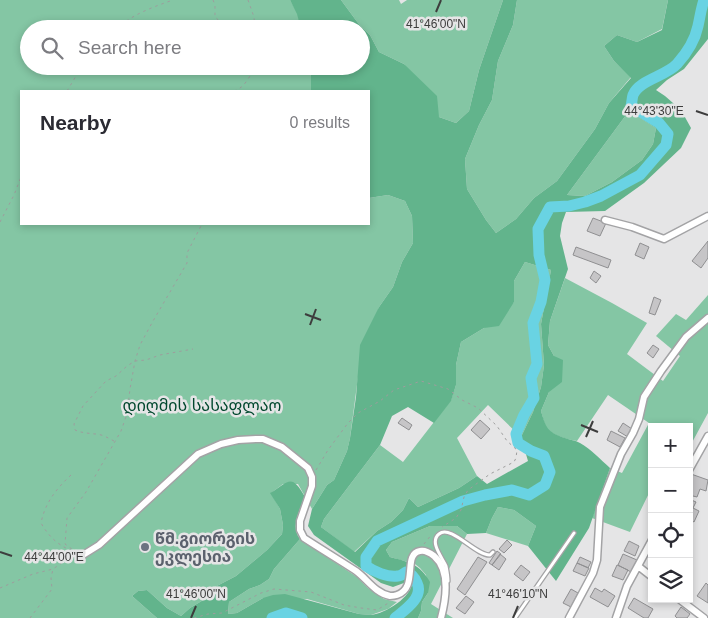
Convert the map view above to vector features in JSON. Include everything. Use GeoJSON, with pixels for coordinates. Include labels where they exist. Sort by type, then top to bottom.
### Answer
{"type":"FeatureCollection","features":[{"type":"Feature","properties":{"kind":"street"},"geometry":{"type":"LineString","coordinates":[[606,220],[664,239],[708,216]]}},
{"type":"Feature","properties":{"kind":"street"},"geometry":{"type":"LineString","coordinates":[[569,618],[593,573],[597,560],[600,506],[621,454],[634,433],[644,397],[686,337],[708,318]]}},
{"type":"Feature","properties":{"kind":"street"},"geometry":{"type":"LineString","coordinates":[[690,468],[708,436]]}},
{"type":"Feature","properties":{"kind":"street"},"geometry":{"type":"LineString","coordinates":[[83,555],[105,539],[198,454],[221,444],[238,440],[263,439],[282,447],[299,460],[308,468],[312,477],[312,486],[300,521],[300,530],[304,538],[358,572],[368,584],[382,593],[392,596],[402,593],[407,589],[414,554],[422,550],[430,553],[441,565],[444,580],[446,598],[442,618]]}},
{"type":"Feature","properties":{"kind":"street"},"geometry":{"type":"LineString","coordinates":[[616,618],[627,586],[648,547]]}},
{"type":"Feature","properties":{"kind":"street"},"geometry":{"type":"LineString","coordinates":[[638,566],[648,574]]}},
{"type":"Feature","properties":{"kind":"street"},"geometry":{"type":"LineString","coordinates":[[684,603],[704,618]]}},
{"type":"Feature","properties":{"kind":"lane"},"geometry":{"type":"LineString","coordinates":[[446,598],[448,575],[436,544],[435,539],[438,534],[442,532],[456,536],[485,555],[490,555],[492,552]]}},
{"type":"Feature","properties":{"kind":"lane"},"geometry":{"type":"LineString","coordinates":[[515,618],[574,533]]}},
{"type":"Feature","properties":{"kind":"path"},"geometry":{"type":"LineString","coordinates":[[129,20],[145,10],[173,0]]}},
{"type":"Feature","properties":{"kind":"path"},"geometry":{"type":"LineString","coordinates":[[212,0],[215,5],[215,17],[218,20]]}},
{"type":"Feature","properties":{"kind":"path"},"geometry":{"type":"LineString","coordinates":[[248,0],[254,20]]}},
{"type":"Feature","properties":{"kind":"path"},"geometry":{"type":"LineString","coordinates":[[68,90],[77,75]]}},
{"type":"Feature","properties":{"kind":"path"},"geometry":{"type":"LineString","coordinates":[[239,90],[250,75]]}},
{"type":"Feature","properties":{"kind":"path"},"geometry":{"type":"LineString","coordinates":[[0,222],[20,180]]}},
{"type":"Feature","properties":{"kind":"path"},"geometry":{"type":"LineString","coordinates":[[75,552],[66,544],[67,518],[86,492],[121,431],[127,414],[135,361],[140,345],[187,263],[187,253],[201,225]]}},
{"type":"Feature","properties":{"kind":"path"},"geometry":{"type":"LineString","coordinates":[[115,441],[104,435],[75,430],[74,424],[83,406],[106,381],[116,376],[135,361],[193,349]]}},
{"type":"Feature","properties":{"kind":"path"},"geometry":{"type":"LineString","coordinates":[[312,477],[323,457],[343,430],[362,410],[380,401],[394,390],[421,381],[448,388],[462,400],[478,408],[497,426],[507,441],[517,450],[514,462],[490,474],[468,490],[456,518],[441,528]]}},
{"type":"Feature","properties":{"kind":"path"},"geometry":{"type":"LineString","coordinates":[[70,475],[50,499],[41,523],[59,545],[83,555]]}},
{"type":"Feature","properties":{"kind":"path"},"geometry":{"type":"LineString","coordinates":[[422,550],[425,542],[434,532]]}},
{"type":"Feature","properties":{"kind":"path"},"geometry":{"type":"LineString","coordinates":[[0,588],[33,574],[53,569],[66,560],[83,555]]}},
{"type":"Feature","properties":{"kind":"path"},"geometry":{"type":"LineString","coordinates":[[30,618],[52,589],[51,578],[53,569]]}},
{"type":"Feature","properties":{"kind":"path"},"geometry":{"type":"LineString","coordinates":[[194,618],[222,613],[260,593],[274,589],[311,592],[344,605],[376,610],[402,593]]}},
{"type":"Feature","properties":{"kind":"green space","name":"დიღმის სასაფლაო"},"geometry":{"type":"Polygon","coordinates":[[[0,0],[290,0],[299,20],[20,20],[20,75],[311,75],[311,90],[20,90],[20,225],[370,225],[370,198],[388,195],[405,201],[412,216],[413,243],[402,262],[393,287],[379,307],[358,377],[347,451],[334,480],[327,485],[312,509],[298,484],[283,484],[271,493],[280,509],[283,525],[282,534],[267,550],[236,576],[213,588],[205,599],[181,616],[167,608],[147,590],[138,591],[132,596],[157,618],[0,618],[0,0]]]}},
{"type":"Feature","properties":{"kind":"green space"},"geometry":{"type":"Polygon","coordinates":[[[290,0],[341,0],[356,20],[299,20],[290,0]]]}},
{"type":"Feature","properties":{"kind":"green space"},"geometry":{"type":"Polygon","coordinates":[[[341,0],[399,0],[401,4],[407,0],[503,0],[479,70],[469,111],[456,123],[439,117],[404,64],[379,52],[370,35],[370,20],[356,20],[341,0]]]}},
{"type":"Feature","properties":{"kind":"green space"},"geometry":{"type":"Polygon","coordinates":[[[503,0],[517,0],[513,25],[498,61],[492,100],[465,159],[467,189],[496,233],[516,219],[534,198],[557,181],[595,129],[609,103],[631,78],[614,61],[604,46],[617,35],[637,42],[662,30],[668,0],[708,0],[708,39],[684,69],[656,90],[681,110],[691,128],[681,148],[644,183],[605,211],[566,212],[562,223],[560,236],[568,269],[550,321],[548,345],[554,356],[563,360],[562,382],[549,392],[541,411],[548,429],[559,436],[584,445],[610,468],[589,528],[556,581],[528,546],[536,526],[514,510],[498,507],[486,533],[467,534],[457,526],[430,526],[392,542],[386,550],[390,557],[418,567],[430,582],[428,593],[422,602],[418,618],[157,618],[132,596],[138,591],[147,590],[167,608],[181,616],[205,599],[213,588],[236,576],[267,550],[282,534],[283,525],[280,509],[270,493],[289,482],[296,484],[305,497],[296,523],[297,534],[300,539],[274,569],[269,579],[229,602],[228,614],[237,613],[263,598],[285,594],[359,614],[371,615],[384,611],[398,603],[409,592],[411,586],[412,580],[393,587],[381,583],[314,535],[308,526],[312,509],[327,485],[334,480],[347,451],[356,397],[360,345],[379,307],[393,287],[402,262],[413,243],[412,216],[405,201],[388,195],[370,198],[370,90],[311,90],[311,76],[370,75],[370,35],[379,52],[404,64],[437,96],[439,117],[456,123],[469,111],[479,70],[503,0]],[[629,111],[567,195],[585,196],[612,182],[642,160],[653,144],[656,128],[629,111]],[[525,262],[514,281],[514,302],[499,326],[484,328],[461,342],[456,365],[456,385],[451,401],[434,423],[408,407],[392,416],[380,445],[324,519],[321,527],[355,552],[403,510],[409,498],[418,507],[459,488],[477,476],[487,484],[528,461],[521,437],[533,412],[541,387],[544,365],[541,324],[551,270],[525,262]]]}},
{"type":"Feature","properties":{"kind":"green space"},"geometry":{"type":"Polygon","coordinates":[[[517,0],[668,0],[662,29],[637,42],[617,35],[604,46],[614,61],[631,77],[609,103],[595,129],[557,181],[534,198],[516,219],[496,233],[467,189],[465,159],[492,100],[498,61],[513,25],[517,0]]]}},
{"type":"Feature","properties":{"kind":"green space"},"geometry":{"type":"Polygon","coordinates":[[[629,111],[656,128],[653,144],[642,160],[612,182],[585,196],[567,195],[629,111]]]}},
{"type":"Feature","properties":{"kind":"green space"},"geometry":{"type":"Polygon","coordinates":[[[525,262],[551,270],[541,324],[544,365],[541,387],[533,412],[521,437],[488,405],[457,438],[477,476],[459,488],[418,507],[409,498],[403,510],[391,522],[377,531],[354,552],[321,527],[324,519],[380,445],[403,462],[451,400],[456,385],[456,365],[461,342],[484,328],[514,302],[514,281],[525,262]]]}},
{"type":"Feature","properties":{"kind":"green space"},"geometry":{"type":"Polygon","coordinates":[[[565,278],[647,323],[627,354],[663,381],[680,356],[656,336],[676,314],[686,320],[708,295],[708,413],[693,441],[693,423],[649,423],[608,395],[577,441],[549,431],[541,411],[549,392],[554,356],[548,345],[550,321],[565,278]]]}},
{"type":"Feature","properties":{"kind":"green space"},"geometry":{"type":"Polygon","coordinates":[[[648,425],[648,495],[630,532],[592,518],[610,468],[622,473],[648,425]]]}},
{"type":"Feature","properties":{"kind":"green space"},"geometry":{"type":"Polygon","coordinates":[[[498,507],[514,510],[536,526],[528,546],[486,533],[498,507]]]}},
{"type":"Feature","properties":{"kind":"green space"},"geometry":{"type":"Polygon","coordinates":[[[430,526],[457,526],[467,534],[431,604],[453,618],[418,618],[422,602],[428,593],[426,575],[415,564],[390,557],[386,550],[392,542],[430,526]]]}},
{"type":"Feature","properties":{"kind":"green space"},"geometry":{"type":"Polygon","coordinates":[[[300,539],[357,577],[368,588],[384,599],[397,602],[388,609],[371,615],[359,614],[307,599],[263,598],[237,613],[228,614],[229,602],[269,579],[274,569],[300,539]]]}},
{"type":"Feature","properties":{"kind":"building"},"geometry":{"type":"Polygon","coordinates":[[[593,218],[606,223],[600,236],[587,231],[593,218]]]}},
{"type":"Feature","properties":{"kind":"building"},"geometry":{"type":"Polygon","coordinates":[[[708,241],[708,258],[701,268],[692,261],[708,241]]]}},
{"type":"Feature","properties":{"kind":"building"},"geometry":{"type":"Polygon","coordinates":[[[640,243],[649,247],[644,259],[635,255],[640,243]]]}},
{"type":"Feature","properties":{"kind":"building"},"geometry":{"type":"Polygon","coordinates":[[[576,247],[611,260],[608,268],[573,255],[576,247]]]}},
{"type":"Feature","properties":{"kind":"building"},"geometry":{"type":"Polygon","coordinates":[[[594,271],[601,276],[596,283],[590,278],[594,271]]]}},
{"type":"Feature","properties":{"kind":"building"},"geometry":{"type":"Polygon","coordinates":[[[654,297],[661,300],[655,315],[649,313],[654,297]]]}},
{"type":"Feature","properties":{"kind":"building"},"geometry":{"type":"Polygon","coordinates":[[[653,345],[659,349],[653,358],[647,353],[653,345]]]}},
{"type":"Feature","properties":{"kind":"building"},"geometry":{"type":"Polygon","coordinates":[[[402,418],[412,425],[409,430],[398,423],[402,418]]]}},
{"type":"Feature","properties":{"kind":"building"},"geometry":{"type":"Polygon","coordinates":[[[480,420],[490,429],[481,439],[471,430],[480,420]]]}},
{"type":"Feature","properties":{"kind":"building"},"geometry":{"type":"Polygon","coordinates":[[[623,423],[632,429],[628,437],[618,431],[623,423]]]}},
{"type":"Feature","properties":{"kind":"building"},"geometry":{"type":"Polygon","coordinates":[[[611,431],[625,438],[620,447],[607,440],[611,431]]]}},
{"type":"Feature","properties":{"kind":"building"},"geometry":{"type":"Polygon","coordinates":[[[693,475],[708,480],[706,491],[700,489],[697,497],[693,496],[693,475]]]}},
{"type":"Feature","properties":{"kind":"building"},"geometry":{"type":"Polygon","coordinates":[[[693,508],[699,511],[693,521],[693,508]]]}},
{"type":"Feature","properties":{"kind":"building"},"geometry":{"type":"Polygon","coordinates":[[[507,540],[512,545],[504,553],[499,549],[507,540]]]}},
{"type":"Feature","properties":{"kind":"building","name":"წმ.გიორგის ეკლესია"},"geometry":{"type":"Polygon","coordinates":[[[145,541],[151,545],[145,553],[139,549],[145,541]]]}},
{"type":"Feature","properties":{"kind":"building"},"geometry":{"type":"Polygon","coordinates":[[[629,541],[639,546],[635,556],[624,551],[629,541]]]}},
{"type":"Feature","properties":{"kind":"building"},"geometry":{"type":"Polygon","coordinates":[[[497,551],[501,554],[492,565],[489,563],[497,551]]]}},
{"type":"Feature","properties":{"kind":"building"},"geometry":{"type":"Polygon","coordinates":[[[500,554],[506,559],[499,570],[492,565],[500,554]]]}},
{"type":"Feature","properties":{"kind":"building"},"geometry":{"type":"Polygon","coordinates":[[[623,554],[637,560],[631,572],[618,565],[623,554]]]}},
{"type":"Feature","properties":{"kind":"building"},"geometry":{"type":"Polygon","coordinates":[[[478,557],[487,562],[465,595],[457,589],[478,557]]]}},
{"type":"Feature","properties":{"kind":"building"},"geometry":{"type":"Polygon","coordinates":[[[580,557],[591,562],[588,568],[577,563],[580,557]]]}},
{"type":"Feature","properties":{"kind":"building"},"geometry":{"type":"Polygon","coordinates":[[[577,563],[589,568],[585,576],[573,571],[577,563]]]}},
{"type":"Feature","properties":{"kind":"building"},"geometry":{"type":"Polygon","coordinates":[[[521,565],[530,572],[523,581],[514,574],[521,565]]]}},
{"type":"Feature","properties":{"kind":"building"},"geometry":{"type":"Polygon","coordinates":[[[617,565],[628,570],[623,580],[612,576],[617,565]]]}},
{"type":"Feature","properties":{"kind":"building"},"geometry":{"type":"Polygon","coordinates":[[[706,583],[708,585],[708,603],[697,596],[706,583]]]}},
{"type":"Feature","properties":{"kind":"building"},"geometry":{"type":"Polygon","coordinates":[[[595,588],[602,592],[604,589],[615,596],[608,607],[590,597],[595,588]]]}},
{"type":"Feature","properties":{"kind":"building"},"geometry":{"type":"Polygon","coordinates":[[[571,589],[578,593],[571,607],[563,603],[571,589]]]}},
{"type":"Feature","properties":{"kind":"building"},"geometry":{"type":"Polygon","coordinates":[[[466,596],[474,602],[465,614],[456,608],[466,596]]]}},
{"type":"Feature","properties":{"kind":"building"},"geometry":{"type":"Polygon","coordinates":[[[634,598],[653,609],[648,618],[644,618],[628,608],[634,598]]]}},
{"type":"Feature","properties":{"kind":"building"},"geometry":{"type":"Polygon","coordinates":[[[681,607],[690,614],[687,618],[677,618],[675,616],[681,607]]]}},
{"type":"Feature","properties":{"kind":"waterway"},"geometry":{"type":"LineString","coordinates":[[395,618],[416,598],[418,593],[417,583],[414,577],[406,572],[399,576],[390,576],[366,566],[366,557],[377,541],[463,501],[512,490],[529,495],[545,485],[550,472],[544,456],[518,443],[516,434],[534,398],[531,378],[537,364],[533,323],[541,302],[545,280],[539,255],[538,229],[550,207],[569,206],[601,196],[640,175],[666,145],[668,134],[659,123],[631,106],[633,96],[641,86],[672,68],[684,56],[695,36],[704,0]]}},
{"type":"Feature","properties":{"kind":"waterway"},"geometry":{"type":"LineString","coordinates":[[272,618],[286,613],[302,618]]}},
{"type":"Feature","properties":{"kind":"place","name":"წმ.გიორგის ეკლესია"},"geometry":{"type":"Point","coordinates":[145,547]}}]}
